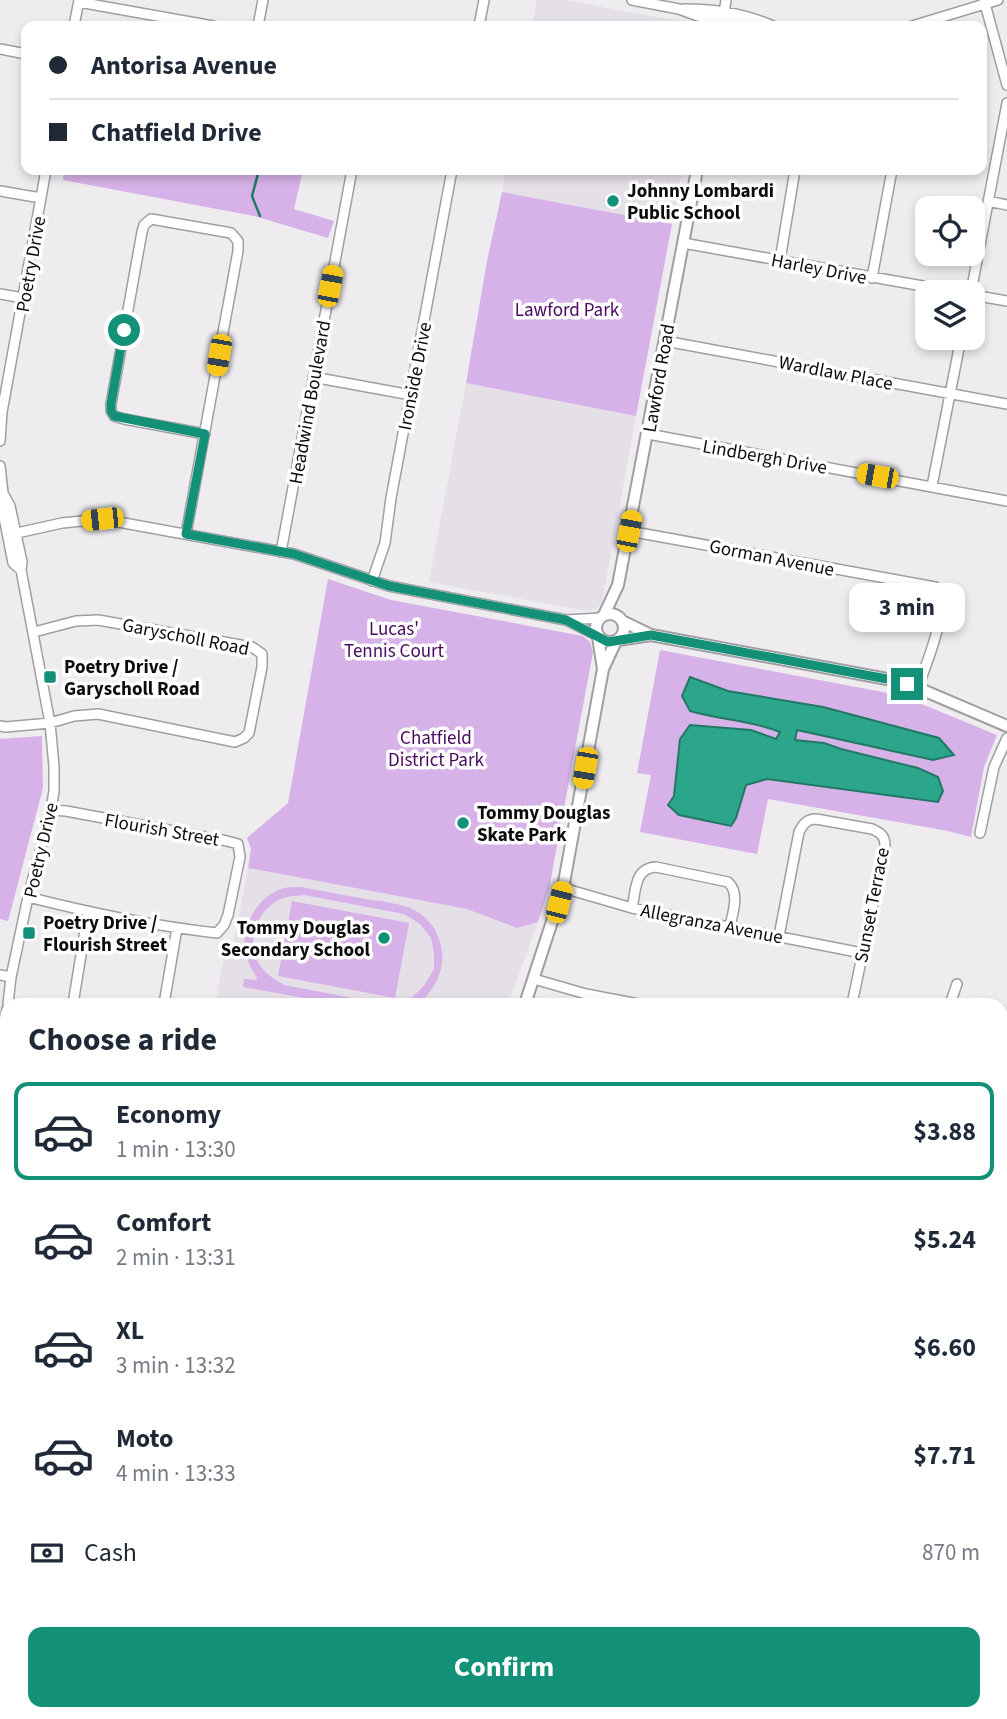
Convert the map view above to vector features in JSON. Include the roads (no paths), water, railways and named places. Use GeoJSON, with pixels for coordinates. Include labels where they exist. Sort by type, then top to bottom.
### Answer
{"type":"FeatureCollection","features":[{"type":"Feature","properties":{"kind":"street"},"geometry":{"type":"LineString","coordinates":[[259,21],[263,0]]}},
{"type":"Feature","properties":{"kind":"street"},"geometry":{"type":"LineString","coordinates":[[480,21],[484,0]]}},
{"type":"Feature","properties":{"kind":"street"},"geometry":{"type":"LineString","coordinates":[[632,0],[679,9],[698,16],[762,21]]}},
{"type":"Feature","properties":{"kind":"street"},"geometry":{"type":"LineString","coordinates":[[723,20],[726,0]]}},
{"type":"Feature","properties":{"kind":"street"},"geometry":{"type":"LineString","coordinates":[[927,21],[998,0]]}},
{"type":"Feature","properties":{"kind":"street"},"geometry":{"type":"LineString","coordinates":[[75,21],[79,1],[186,21]]}},
{"type":"Feature","properties":{"kind":"street"},"geometry":{"type":"LineString","coordinates":[[985,2],[1007,85]]}},
{"type":"Feature","properties":{"kind":"street"},"geometry":{"type":"LineString","coordinates":[[0,49],[21,53]]}},
{"type":"Feature","properties":{"kind":"street"},"geometry":{"type":"LineString","coordinates":[[974,280],[1007,103]]}},
{"type":"Feature","properties":{"kind":"street","name":"Poetry Drive"},"geometry":{"type":"LineString","coordinates":[[0,441],[2,397],[45,175]]}},
{"type":"Feature","properties":{"kind":"street","name":"Headwind Boulevard"},"geometry":{"type":"LineString","coordinates":[[281,552],[351,175]]}},
{"type":"Feature","properties":{"kind":"street","name":"Ironside Drive"},"geometry":{"type":"LineString","coordinates":[[372,581],[385,543],[451,175]]}},
{"type":"Feature","properties":{"kind":"street","name":"Lawford Road"},"geometry":{"type":"LineString","coordinates":[[602,616],[618,585],[696,175]]}},
{"type":"Feature","properties":{"kind":"street"},"geometry":{"type":"LineString","coordinates":[[780,260],[793,175]]}},
{"type":"Feature","properties":{"kind":"street"},"geometry":{"type":"LineString","coordinates":[[872,278],[891,175]]}},
{"type":"Feature","properties":{"kind":"street"},"geometry":{"type":"LineString","coordinates":[[0,191],[41,198]]}},
{"type":"Feature","properties":{"kind":"street"},"geometry":{"type":"LineString","coordinates":[[988,201],[1007,205]]}},
{"type":"Feature","properties":{"kind":"street"},"geometry":{"type":"LineString","coordinates":[[186,534],[205,434],[238,251],[238,241],[231,233],[151,219],[144,225],[142,232],[111,411],[114,416],[124,419],[205,434]]}},
{"type":"Feature","properties":{"kind":"street","name":"Harley Drive"},"geometry":{"type":"LineString","coordinates":[[683,243],[915,285]]}},
{"type":"Feature","properties":{"kind":"street"},"geometry":{"type":"LineString","coordinates":[[0,294],[23,298]]}},
{"type":"Feature","properties":{"kind":"street"},"geometry":{"type":"LineString","coordinates":[[985,297],[1007,302]]}},
{"type":"Feature","properties":{"kind":"street","name":"Wardlaw Place"},"geometry":{"type":"LineString","coordinates":[[665,341],[1007,404]]}},
{"type":"Feature","properties":{"kind":"street"},"geometry":{"type":"LineString","coordinates":[[932,486],[959,350]]}},
{"type":"Feature","properties":{"kind":"street"},"geometry":{"type":"LineString","coordinates":[[313,377],[411,395]]}},
{"type":"Feature","properties":{"kind":"street","name":"Lindbergh Drive"},"geometry":{"type":"LineString","coordinates":[[648,434],[1007,501]]}},
{"type":"Feature","properties":{"kind":"street","name":"Poetry Drive"},"geometry":{"type":"LineString","coordinates":[[0,466],[2,507],[12,534],[13,563],[21,570],[34,632],[50,723],[54,766],[51,810],[29,897],[8,998]]}},
{"type":"Feature","properties":{"kind":"street"},"geometry":{"type":"LineString","coordinates":[[12,534],[62,523],[102,519],[281,552],[389,586],[566,620],[608,642],[651,635]]}},
{"type":"Feature","properties":{"kind":"street","name":"Gorman Avenue"},"geometry":{"type":"LineString","coordinates":[[629,531],[934,587],[941,593],[942,601],[933,647],[918,688]]}},
{"type":"Feature","properties":{"kind":"street","name":"Lawford Road"},"geometry":{"type":"LineString","coordinates":[[618,585],[621,620]]}},
{"type":"Feature","properties":{"kind":"street"},"geometry":{"type":"LineString","coordinates":[[566,620],[612,614],[651,635],[887,679],[918,688],[1007,726]]}},
{"type":"Feature","properties":{"kind":"street"},"geometry":{"type":"LineString","coordinates":[[602,616],[595,627],[603,669]]}},
{"type":"Feature","properties":{"kind":"street"},"geometry":{"type":"LineString","coordinates":[[527,998],[563,888],[603,669],[623,633],[621,620]]}},
{"type":"Feature","properties":{"kind":"street","name":"Garyscholl Road"},"geometry":{"type":"LineString","coordinates":[[34,632],[76,621],[112,621],[251,646],[262,654],[262,667],[249,733],[235,741],[97,714],[74,716],[50,723]]}},
{"type":"Feature","properties":{"kind":"street"},"geometry":{"type":"LineString","coordinates":[[0,726],[50,723]]}},
{"type":"Feature","properties":{"kind":"street"},"geometry":{"type":"LineString","coordinates":[[980,833],[994,767],[1007,738]]}},
{"type":"Feature","properties":{"kind":"street","name":"Flourish Street"},"geometry":{"type":"LineString","coordinates":[[29,897],[88,912],[218,933],[228,915],[240,857],[238,844],[51,810]]}},
{"type":"Feature","properties":{"kind":"street","name":"Sunset Terrace"},"geometry":{"type":"LineString","coordinates":[[779,936],[802,825],[816,819],[872,829],[883,836],[885,846],[853,998]]}},
{"type":"Feature","properties":{"kind":"street"},"geometry":{"type":"LineString","coordinates":[[632,908],[642,871],[650,867],[669,870],[723,880],[732,885],[736,894],[730,926]]}},
{"type":"Feature","properties":{"kind":"street","name":"Allegranza Avenue"},"geometry":{"type":"LineString","coordinates":[[563,888],[632,908],[862,953]]}},
{"type":"Feature","properties":{"kind":"street"},"geometry":{"type":"LineString","coordinates":[[74,998],[88,912]]}},
{"type":"Feature","properties":{"kind":"street"},"geometry":{"type":"LineString","coordinates":[[165,998],[177,928]]}},
{"type":"Feature","properties":{"kind":"street"},"geometry":{"type":"LineString","coordinates":[[0,975],[11,978]]}},
{"type":"Feature","properties":{"kind":"street"},"geometry":{"type":"LineString","coordinates":[[534,979],[607,998]]}},
{"type":"Feature","properties":{"kind":"street"},"geometry":{"type":"LineString","coordinates":[[952,998],[957,984]]}},
{"type":"Feature","properties":{"kind":"waterway"},"geometry":{"type":"LineString","coordinates":[[258,175],[252,196],[260,216]]}},
{"type":"Feature","properties":{"kind":"place","name":"Johnny Lombardi Public School"},"geometry":{"type":"Point","coordinates":[613,201]}},
{"type":"Feature","properties":{"kind":"place","name":"Poetry Drive / Garyscholl Road"},"geometry":{"type":"Point","coordinates":[50,677]}},
{"type":"Feature","properties":{"kind":"place","name":"Tommy Douglas Skate Park"},"geometry":{"type":"Point","coordinates":[463,823]}},
{"type":"Feature","properties":{"kind":"place","name":"Poetry Drive / Flourish Street"},"geometry":{"type":"Point","coordinates":[29,933]}},
{"type":"Feature","properties":{"kind":"place","name":"Tommy Douglas Secondary School"},"geometry":{"type":"Point","coordinates":[384,938]}},
{"type":"Feature","properties":{"kind":"park label","name":"Lawford Park"},"geometry":{"type":"Point","coordinates":[567,309]}},
{"type":"Feature","properties":{"kind":"park label","name":"Lucas' Tennis Court"},"geometry":{"type":"Point","coordinates":[394,639]}},
{"type":"Feature","properties":{"kind":"park label","name":"Chatfield District Park"},"geometry":{"type":"Point","coordinates":[436,748]}}]}
